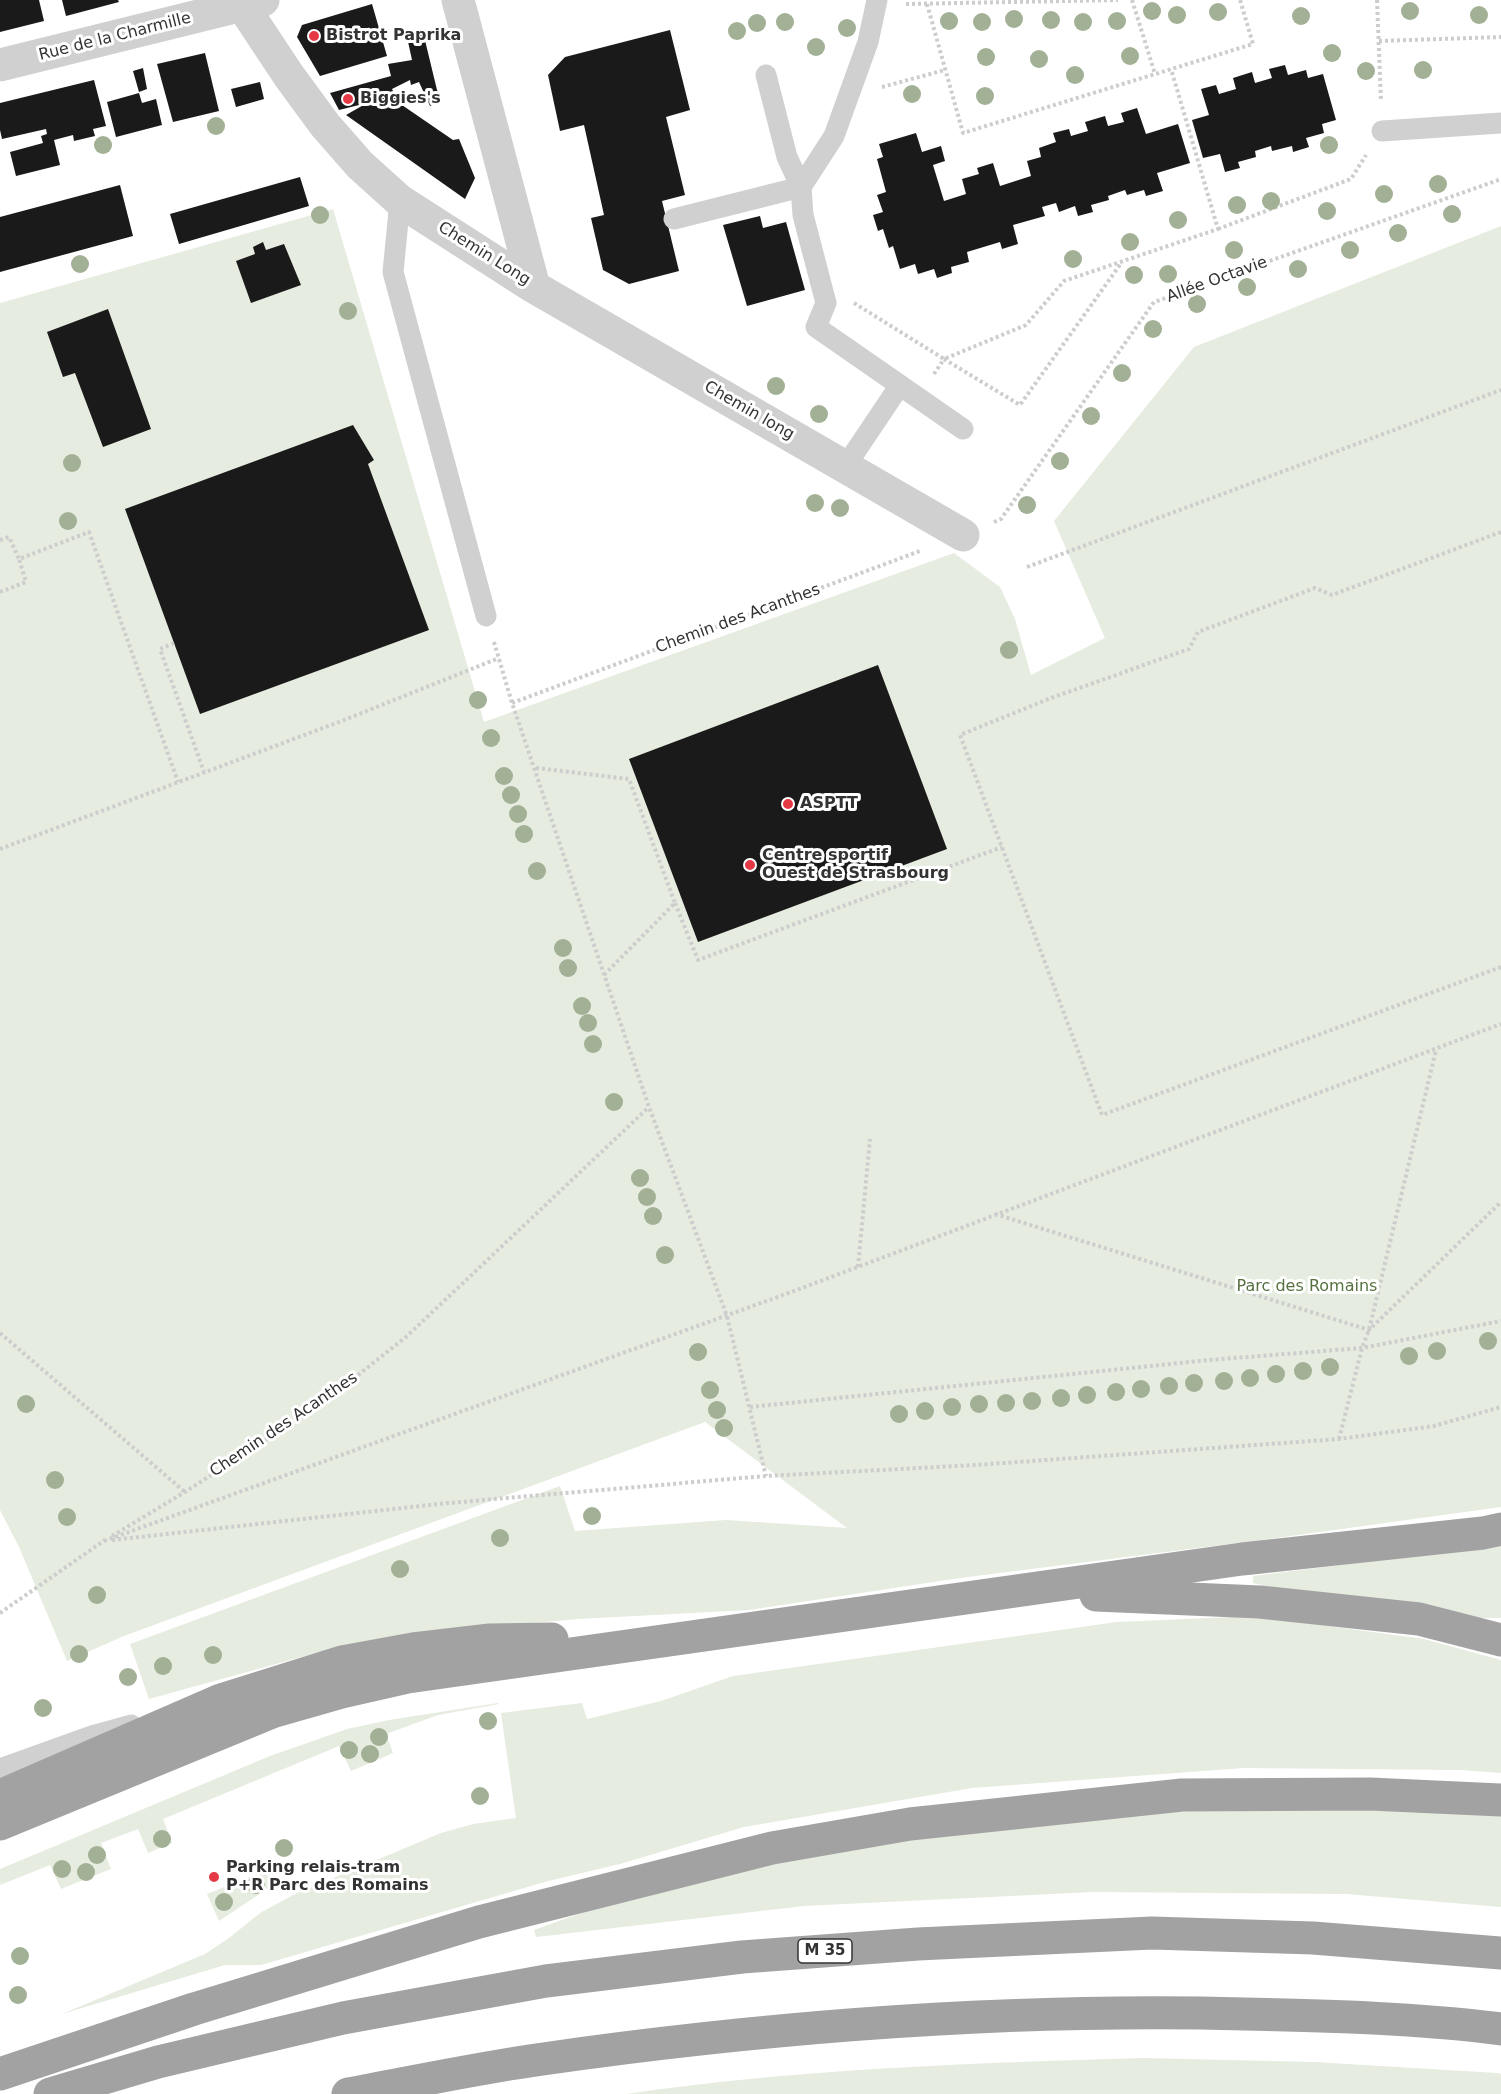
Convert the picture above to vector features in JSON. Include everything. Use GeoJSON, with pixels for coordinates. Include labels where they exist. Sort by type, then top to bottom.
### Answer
{"type":"FeatureCollection","features":[{"type":"Feature","properties":{"kind":"highway"},"geometry":{"type":"LineString","coordinates":[[0,1824],[272,1712],[342,1692],[408,1677],[1242,1559],[1483,1533],[1501,1529]]}},
{"type":"Feature","properties":{"kind":"highway"},"geometry":{"type":"LineString","coordinates":[[1012,1592],[1260,1602],[1419,1618],[1501,1640]]}},
{"type":"Feature","properties":{"kind":"highway"},"geometry":{"type":"LineString","coordinates":[[0,1796],[221,1700],[342,1662],[413,1649],[490,1640],[686,1638]]}},
{"type":"Feature","properties":{"kind":"highway"},"geometry":{"type":"LineString","coordinates":[[0,2074],[194,2009],[479,1922],[772,1848],[910,1824],[1182,1795],[1370,1794],[1501,1800]]}},
{"type":"Feature","properties":{"kind":"highway","name":"M 35"},"geometry":{"type":"LineString","coordinates":[[50,2094],[158,2062],[343,2018],[523,1985],[742,1957],[918,1944],[1152,1933],[1313,1938],[1501,1953]]}},
{"type":"Feature","properties":{"kind":"highway"},"geometry":{"type":"LineString","coordinates":[[348,2094],[540,2060],[743,2034],[918,2020],[1153,2012],[1314,2016],[1461,2024],[1501,2029]]}},
{"type":"Feature","properties":{"kind":"street","name":"Chemin Long"},"geometry":{"type":"LineString","coordinates":[[458,0],[534,287]]}},
{"type":"Feature","properties":{"kind":"street","name":"Chemin Long"},"geometry":{"type":"LineString","coordinates":[[254,3],[289,76],[325,125],[360,165],[400,201],[534,287]]}},
{"type":"Feature","properties":{"kind":"street","name":"Rue de la Charmille"},"geometry":{"type":"LineString","coordinates":[[0,66],[254,3]]}},
{"type":"Feature","properties":{"kind":"street","name":"Chemin long"},"geometry":{"type":"LineString","coordinates":[[534,287],[963,535]]}},
{"type":"Feature","properties":{"kind":"lane"},"geometry":{"type":"LineString","coordinates":[[674,219],[801,188],[834,136],[868,42],[877,2]]}},
{"type":"Feature","properties":{"kind":"lane"},"geometry":{"type":"LineString","coordinates":[[766,75],[787,157],[801,188],[804,215],[826,303],[816,327],[963,429]]}},
{"type":"Feature","properties":{"kind":"lane"},"geometry":{"type":"LineString","coordinates":[[1382,131],[1501,123]]}},
{"type":"Feature","properties":{"kind":"lane"},"geometry":{"type":"LineString","coordinates":[[400,201],[393,272],[486,616]]}},
{"type":"Feature","properties":{"kind":"lane"},"geometry":{"type":"LineString","coordinates":[[844,467],[900,385]]}},
{"type":"Feature","properties":{"kind":"lane"},"geometry":{"type":"LineString","coordinates":[[0,1769],[95,1736],[221,1700]]}},
{"type":"Feature","properties":{"kind":"path"},"geometry":{"type":"LineString","coordinates":[[877,2],[927,4],[1118,0]]}},
{"type":"Feature","properties":{"kind":"path"},"geometry":{"type":"LineString","coordinates":[[1132,0],[1155,74]]}},
{"type":"Feature","properties":{"kind":"path"},"geometry":{"type":"LineString","coordinates":[[927,4],[963,133],[1253,44],[1240,0]]}},
{"type":"Feature","properties":{"kind":"path"},"geometry":{"type":"LineString","coordinates":[[919,398],[944,358],[1026,325],[1064,281],[1218,230],[1351,179],[1382,131],[1377,0]]}},
{"type":"Feature","properties":{"kind":"path"},"geometry":{"type":"LineString","coordinates":[[1379,41],[1501,37]]}},
{"type":"Feature","properties":{"kind":"path"},"geometry":{"type":"LineString","coordinates":[[1171,69],[1218,230]]}},
{"type":"Feature","properties":{"kind":"path"},"geometry":{"type":"LineString","coordinates":[[848,96],[945,70]]}},
{"type":"Feature","properties":{"kind":"path","name":"Allée Octavie"},"geometry":{"type":"LineString","coordinates":[[963,535],[1001,519],[1154,302],[1501,179]]}},
{"type":"Feature","properties":{"kind":"path"},"geometry":{"type":"LineString","coordinates":[[854,303],[1020,405],[1123,261]]}},
{"type":"Feature","properties":{"kind":"path"},"geometry":{"type":"LineString","coordinates":[[1027,567],[1501,390]]}},
{"type":"Feature","properties":{"kind":"path"},"geometry":{"type":"LineString","coordinates":[[19,559],[89,532],[178,782]]}},
{"type":"Feature","properties":{"kind":"path"},"geometry":{"type":"LineString","coordinates":[[1501,532],[1332,595],[1315,588],[1251,612],[1198,632],[1189,649],[1051,698],[960,735],[1102,1115],[1501,967]]}},
{"type":"Feature","properties":{"kind":"path","name":"Chemin des Acanthes"},"geometry":{"type":"LineString","coordinates":[[512,702],[963,535]]}},
{"type":"Feature","properties":{"kind":"path"},"geometry":{"type":"LineString","coordinates":[[0,540],[9,537],[26,582],[0,592]]}},
{"type":"Feature","properties":{"kind":"path"},"geometry":{"type":"LineString","coordinates":[[486,616],[512,702],[649,1107],[727,1316],[766,1476]]}},
{"type":"Feature","properties":{"kind":"path"},"geometry":{"type":"LineString","coordinates":[[174,643],[160,649],[204,772]]}},
{"type":"Feature","properties":{"kind":"path"},"geometry":{"type":"LineString","coordinates":[[0,849],[339,722],[499,658]]}},
{"type":"Feature","properties":{"kind":"path"},"geometry":{"type":"LineString","coordinates":[[536,768],[629,779],[698,960],[1002,848]]}},
{"type":"Feature","properties":{"kind":"path"},"geometry":{"type":"LineString","coordinates":[[604,975],[675,903]]}},
{"type":"Feature","properties":{"kind":"path"},"geometry":{"type":"LineString","coordinates":[[104,1541],[727,1316],[1501,1024]]}},
{"type":"Feature","properties":{"kind":"path"},"geometry":{"type":"LineString","coordinates":[[1339,1439],[1362,1348],[1369,1330],[1436,1049]]}},
{"type":"Feature","properties":{"kind":"path","name":"Chemin des Acanthes"},"geometry":{"type":"LineString","coordinates":[[0,1613],[104,1541],[185,1492],[324,1402],[406,1337],[649,1107]]}},
{"type":"Feature","properties":{"kind":"path"},"geometry":{"type":"LineString","coordinates":[[858,1267],[870,1138]]}},
{"type":"Feature","properties":{"kind":"path"},"geometry":{"type":"LineString","coordinates":[[1369,1330],[1501,1202]]}},
{"type":"Feature","properties":{"kind":"path"},"geometry":{"type":"LineString","coordinates":[[995,1214],[1369,1330]]}},
{"type":"Feature","properties":{"kind":"path"},"geometry":{"type":"LineString","coordinates":[[750,1407],[1209,1360],[1362,1348],[1501,1321]]}},
{"type":"Feature","properties":{"kind":"path"},"geometry":{"type":"LineString","coordinates":[[0,1334],[185,1492]]}},
{"type":"Feature","properties":{"kind":"path"},"geometry":{"type":"LineString","coordinates":[[104,1541],[448,1503],[766,1476],[987,1464],[1339,1439],[1434,1426],[1501,1407]]}},
{"type":"Feature","properties":{"kind":"green space","name":"Parc des Romains"},"geometry":{"type":"Polygon","coordinates":[[[333,209],[484,722],[954,553],[1000,587],[1015,619],[1031,675],[1105,638],[1054,521],[1194,347],[1501,226],[1501,1507],[960,1578],[749,1610],[578,1619],[400,1635],[316,1653],[149,1699],[130,1644],[560,1486],[575,1531],[726,1520],[847,1528],[705,1422],[124,1636],[67,1661],[19,1547],[0,1510],[0,303],[333,209]]]}},
{"type":"Feature","properties":{"kind":"green space"},"geometry":{"type":"Polygon","coordinates":[[[1501,1545],[1501,1618],[1419,1619],[1253,1583],[1253,1576],[1501,1545]]]}},
{"type":"Feature","properties":{"kind":"green space"},"geometry":{"type":"Polygon","coordinates":[[[1255,1616],[1424,1639],[1501,1660],[1501,1773],[1460,1770],[1244,1768],[972,1788],[744,1827],[620,1864],[548,1881],[261,1965],[225,1965],[62,2014],[205,1954],[260,1913],[293,1895],[441,1833],[473,1824],[516,1818],[501,1713],[582,1703],[587,1719],[661,1701],[733,1676],[1117,1622],[1255,1616]]]}},
{"type":"Feature","properties":{"kind":"green space"},"geometry":{"type":"Polygon","coordinates":[[[498,1703],[438,1715],[386,1734],[393,1753],[351,1771],[339,1746],[163,1819],[172,1843],[148,1853],[138,1829],[101,1843],[111,1869],[61,1889],[50,1865],[0,1885],[0,1869],[270,1756],[347,1729],[498,1703]]]}},
{"type":"Feature","properties":{"kind":"green space"},"geometry":{"type":"Polygon","coordinates":[[[1220,1809],[1372,1809],[1501,1815],[1501,1907],[1346,1894],[1093,1892],[804,1906],[536,1937],[534,1930],[597,1908],[660,1890],[787,1860],[852,1848],[1048,1821],[1220,1809]]]}},
{"type":"Feature","properties":{"kind":"green space"},"geometry":{"type":"Polygon","coordinates":[[[270,1869],[276,1883],[219,1921],[207,1894],[270,1869]]]}},
{"type":"Feature","properties":{"kind":"green space"},"geometry":{"type":"Polygon","coordinates":[[[1142,2058],[1314,2062],[1497,2073],[1501,2074],[1501,2094],[626,2094],[690,2085],[884,2068],[1142,2058]]]}},
{"type":"Feature","properties":{"kind":"building"},"geometry":{"type":"Polygon","coordinates":[[[0,0],[39,0],[44,21],[0,32],[0,0]]]}},
{"type":"Feature","properties":{"kind":"building"},"geometry":{"type":"Polygon","coordinates":[[[62,0],[118,0],[119,2],[66,16],[62,0]]]}},
{"type":"Feature","properties":{"kind":"building"},"geometry":{"type":"Polygon","coordinates":[[[372,4],[387,56],[320,76],[297,37],[302,25],[372,4]]]}},
{"type":"Feature","properties":{"kind":"building"},"geometry":{"type":"Polygon","coordinates":[[[670,30],[690,110],[666,117],[685,195],[662,201],[679,271],[629,284],[603,270],[591,218],[604,215],[584,125],[560,131],[548,75],[565,57],[670,30]]]}},
{"type":"Feature","properties":{"kind":"building"},"geometry":{"type":"Polygon","coordinates":[[[423,32],[437,90],[442,100],[430,106],[419,82],[411,85],[410,80],[392,89],[399,103],[453,140],[459,139],[475,178],[465,199],[346,115],[367,103],[339,110],[330,93],[391,76],[388,64],[412,60],[407,37],[423,32]]]}},
{"type":"Feature","properties":{"kind":"building"},"geometry":{"type":"Polygon","coordinates":[[[205,53],[219,111],[173,122],[157,64],[205,53]]]}},
{"type":"Feature","properties":{"kind":"building"},"geometry":{"type":"Polygon","coordinates":[[[1285,65],[1288,75],[1306,70],[1308,78],[1323,74],[1336,120],[1322,124],[1324,133],[1306,138],[1309,147],[1293,152],[1292,146],[1272,151],[1271,146],[1255,151],[1256,157],[1238,162],[1240,168],[1225,172],[1220,154],[1203,158],[1192,120],[1209,115],[1201,89],[1216,85],[1219,94],[1236,89],[1233,78],[1252,72],[1255,83],[1272,78],[1269,69],[1285,65]]]}},
{"type":"Feature","properties":{"kind":"building"},"geometry":{"type":"Polygon","coordinates":[[[143,68],[147,89],[139,92],[133,71],[143,68]]]}},
{"type":"Feature","properties":{"kind":"building"},"geometry":{"type":"Polygon","coordinates":[[[94,80],[106,126],[93,129],[95,136],[74,141],[73,135],[54,140],[60,165],[16,176],[10,152],[43,143],[41,136],[47,134],[46,129],[2,139],[0,103],[94,80]]]}},
{"type":"Feature","properties":{"kind":"building"},"geometry":{"type":"Polygon","coordinates":[[[260,82],[264,99],[236,107],[231,89],[260,82]]]}},
{"type":"Feature","properties":{"kind":"building"},"geometry":{"type":"Polygon","coordinates":[[[139,93],[142,103],[156,99],[162,125],[116,137],[107,102],[139,93]]]}},
{"type":"Feature","properties":{"kind":"building"},"geometry":{"type":"Polygon","coordinates":[[[1137,108],[1146,134],[1178,124],[1190,163],[1157,173],[1163,191],[1146,196],[1144,190],[1127,195],[1125,190],[1108,196],[1109,200],[1091,205],[1093,212],[1078,216],[1075,206],[1059,212],[1056,203],[1042,207],[1045,216],[1013,225],[1018,244],[1002,249],[1000,242],[967,252],[969,262],[951,267],[952,273],[937,278],[934,269],[918,274],[915,264],[900,269],[893,246],[889,248],[883,229],[878,231],[873,215],[883,212],[877,195],[886,192],[877,159],[883,157],[879,144],[916,133],[922,152],[941,146],[945,161],[933,165],[944,201],[966,194],[962,179],[979,174],[977,168],[993,163],[1000,186],[1031,176],[1027,161],[1041,157],[1039,148],[1056,142],[1053,133],[1069,129],[1071,136],[1088,131],[1085,122],[1105,116],[1108,126],[1124,122],[1121,113],[1137,108]]]}},
{"type":"Feature","properties":{"kind":"building"},"geometry":{"type":"Polygon","coordinates":[[[300,177],[309,206],[179,244],[170,214],[300,177]]]}},
{"type":"Feature","properties":{"kind":"building"},"geometry":{"type":"Polygon","coordinates":[[[120,185],[133,236],[0,272],[0,217],[120,185]]]}},
{"type":"Feature","properties":{"kind":"building"},"geometry":{"type":"Polygon","coordinates":[[[760,216],[763,228],[786,222],[805,290],[747,306],[723,225],[760,216]]]}},
{"type":"Feature","properties":{"kind":"building"},"geometry":{"type":"Polygon","coordinates":[[[263,242],[266,250],[284,244],[301,285],[251,303],[236,261],[255,254],[253,247],[263,242]]]}},
{"type":"Feature","properties":{"kind":"building"},"geometry":{"type":"Polygon","coordinates":[[[108,309],[151,429],[103,447],[75,373],[63,377],[47,332],[108,309]]]}},
{"type":"Feature","properties":{"kind":"building"},"geometry":{"type":"Polygon","coordinates":[[[353,425],[374,460],[368,464],[429,630],[200,714],[125,509],[353,425]]]}},
{"type":"Feature","properties":{"kind":"building","name":"ASPTT"},"geometry":{"type":"Polygon","coordinates":[[[878,665],[947,849],[698,942],[629,759],[878,665]]]}},
{"type":"Feature","properties":{"kind":"place","name":"Bistrot Paprika"},"geometry":{"type":"Point","coordinates":[314,36]}},
{"type":"Feature","properties":{"kind":"place","name":"Biggies's"},"geometry":{"type":"Point","coordinates":[348,99]}},
{"type":"Feature","properties":{"kind":"place","name":"ASPTT"},"geometry":{"type":"Point","coordinates":[788,804]}},
{"type":"Feature","properties":{"kind":"place","name":"Centre sportif Ouest de Strasbourg"},"geometry":{"type":"Point","coordinates":[750,865]}},
{"type":"Feature","properties":{"kind":"place","name":"Parking relais-tram P+R Parc des Romains"},"geometry":{"type":"Point","coordinates":[214,1877]}}]}
